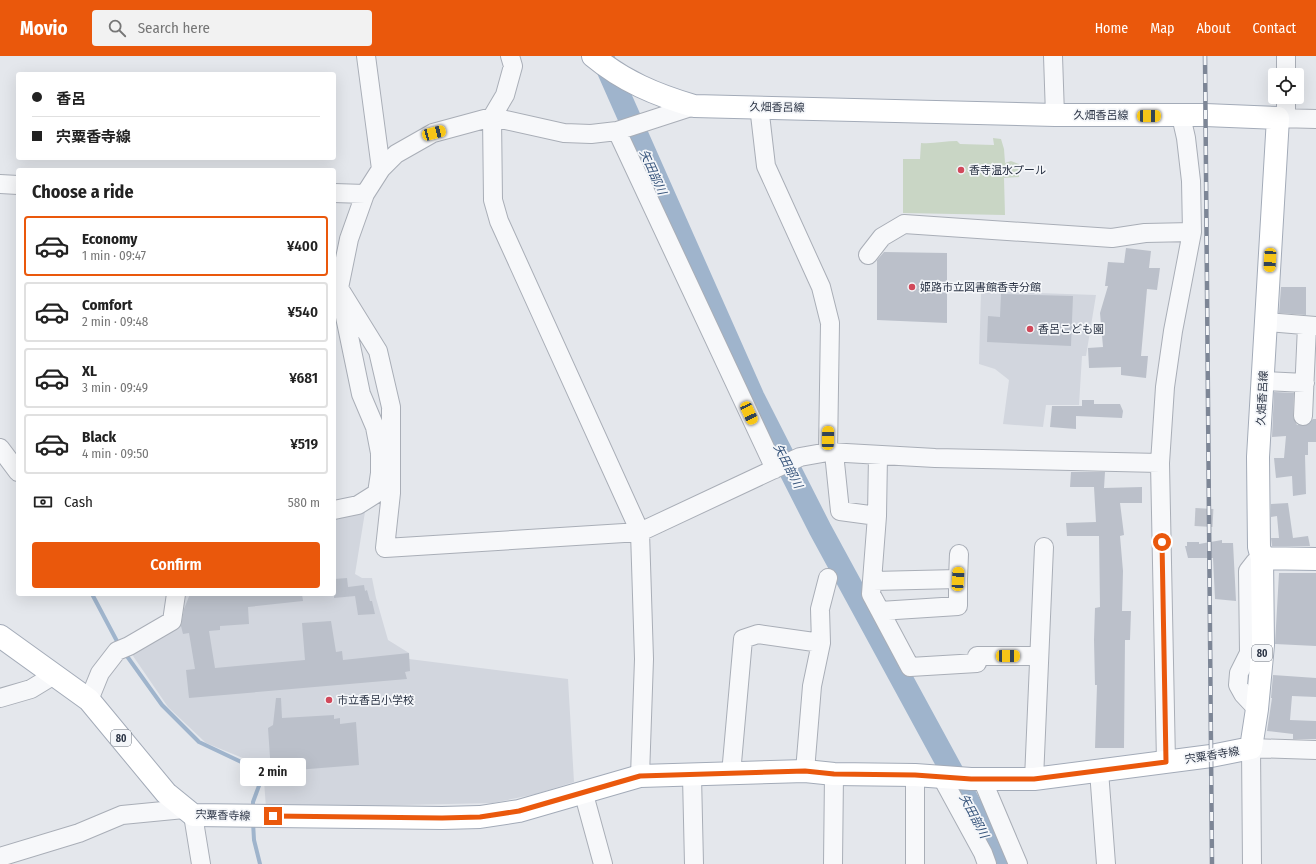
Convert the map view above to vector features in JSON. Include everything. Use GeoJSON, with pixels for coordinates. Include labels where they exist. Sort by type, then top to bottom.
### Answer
{"type":"FeatureCollection","features":[{"type":"Feature","properties":{"kind":"main road","name":"久畑香呂線"},"geometry":{"type":"LineString","coordinates":[[594,56],[614,72],[639,87],[665,98],[694,106],[759,106],[1055,115],[1205,115],[1282,118],[1266,322],[1258,457],[1259,547],[1262,558]]}},
{"type":"Feature","properties":{"kind":"main road"},"geometry":{"type":"LineString","coordinates":[[1262,558],[1316,559]]}},
{"type":"Feature","properties":{"kind":"main road","name":"宍粟香寺線"},"geometry":{"type":"LineString","coordinates":[[0,636],[89,700],[166,794],[188,812],[252,816],[480,817],[519,811],[583,791],[640,776],[692,776],[805,771],[834,774],[915,775],[976,779],[1034,779],[1166,762],[1251,748],[1257,709],[1263,645],[1262,558]]}},
{"type":"Feature","properties":{"kind":"street"},"geometry":{"type":"LineString","coordinates":[[366,56],[381,169]]}},
{"type":"Feature","properties":{"kind":"street"},"geometry":{"type":"LineString","coordinates":[[510,56],[512,66],[505,96],[492,117],[494,200],[499,221],[640,532],[644,659],[640,776]]}},
{"type":"Feature","properties":{"kind":"street"},"geometry":{"type":"LineString","coordinates":[[1053,56],[1055,115]]}},
{"type":"Feature","properties":{"kind":"street"},"geometry":{"type":"LineString","coordinates":[[1286,56],[1286,68]]}},
{"type":"Feature","properties":{"kind":"street"},"geometry":{"type":"LineString","coordinates":[[1285,104],[1282,118],[1316,119]]}},
{"type":"Feature","properties":{"kind":"street"},"geometry":{"type":"LineString","coordinates":[[385,548],[382,512],[377,493],[380,473],[378,440],[375,428],[361,394],[339,288],[349,239],[365,194],[381,169],[396,154],[434,133],[492,117],[564,133],[591,134],[617,131],[694,106]]}},
{"type":"Feature","properties":{"kind":"street"},"geometry":{"type":"LineString","coordinates":[[759,106],[766,166],[821,287],[830,323],[831,452],[840,511],[878,516]]}},
{"type":"Feature","properties":{"kind":"street"},"geometry":{"type":"LineString","coordinates":[[1166,762],[1160,463],[1165,387],[1173,331],[1192,232],[1191,180],[1186,138],[1181,116]]}},
{"type":"Feature","properties":{"kind":"street"},"geometry":{"type":"LineString","coordinates":[[617,131],[775,469]]}},
{"type":"Feature","properties":{"kind":"street"},"geometry":{"type":"LineString","coordinates":[[0,184],[16,185]]}},
{"type":"Feature","properties":{"kind":"street"},"geometry":{"type":"LineString","coordinates":[[336,193],[365,194]]}},
{"type":"Feature","properties":{"kind":"street"},"geometry":{"type":"LineString","coordinates":[[868,255],[882,237],[904,224],[1112,238],[1145,232],[1192,232]]}},
{"type":"Feature","properties":{"kind":"street"},"geometry":{"type":"LineString","coordinates":[[339,288],[378,351],[391,407],[391,493],[385,548]]}},
{"type":"Feature","properties":{"kind":"street"},"geometry":{"type":"LineString","coordinates":[[1266,322],[1312,326],[1305,382],[1303,416]]}},
{"type":"Feature","properties":{"kind":"street"},"geometry":{"type":"LineString","coordinates":[[1263,381],[1305,382]]}},
{"type":"Feature","properties":{"kind":"street"},"geometry":{"type":"LineString","coordinates":[[0,448],[16,469]]}},
{"type":"Feature","properties":{"kind":"street"},"geometry":{"type":"LineString","coordinates":[[385,548],[640,532],[800,457],[831,452],[878,455],[1160,463]]}},
{"type":"Feature","properties":{"kind":"street"},"geometry":{"type":"LineString","coordinates":[[878,455],[878,516],[871,594],[910,667],[978,663],[977,656],[1039,656]]}},
{"type":"Feature","properties":{"kind":"street"},"geometry":{"type":"LineString","coordinates":[[336,510],[358,505],[377,493]]}},
{"type":"Feature","properties":{"kind":"street"},"geometry":{"type":"LineString","coordinates":[[1034,779],[1044,547]]}},
{"type":"Feature","properties":{"kind":"street"},"geometry":{"type":"LineString","coordinates":[[880,611],[958,606],[959,554]]}},
{"type":"Feature","properties":{"kind":"street"},"geometry":{"type":"LineString","coordinates":[[805,771],[812,686],[822,643],[820,609],[828,578]]}},
{"type":"Feature","properties":{"kind":"street"},"geometry":{"type":"LineString","coordinates":[[873,582],[958,579]]}},
{"type":"Feature","properties":{"kind":"street"},"geometry":{"type":"LineString","coordinates":[[89,700],[100,673],[123,648],[172,621],[176,596]]}},
{"type":"Feature","properties":{"kind":"street"},"geometry":{"type":"LineString","coordinates":[[731,774],[743,639],[758,634],[822,643]]}},
{"type":"Feature","properties":{"kind":"street"},"geometry":{"type":"LineString","coordinates":[[0,698],[31,689],[54,674]]}},
{"type":"Feature","properties":{"kind":"street"},"geometry":{"type":"LineString","coordinates":[[1252,864],[1251,748],[1316,750]]}},
{"type":"Feature","properties":{"kind":"street"},"geometry":{"type":"LineString","coordinates":[[1099,771],[1106,864]]}},
{"type":"Feature","properties":{"kind":"street"},"geometry":{"type":"LineString","coordinates":[[833,864],[834,774]]}},
{"type":"Feature","properties":{"kind":"street"},"geometry":{"type":"LineString","coordinates":[[914,864],[915,775]]}},
{"type":"Feature","properties":{"kind":"street"},"geometry":{"type":"LineString","coordinates":[[692,776],[694,864]]}},
{"type":"Feature","properties":{"kind":"street"},"geometry":{"type":"LineString","coordinates":[[940,776],[983,853],[987,864]]}},
{"type":"Feature","properties":{"kind":"street"},"geometry":{"type":"LineString","coordinates":[[976,779],[1018,864]]}},
{"type":"Feature","properties":{"kind":"street"},"geometry":{"type":"LineString","coordinates":[[583,791],[603,864]]}},
{"type":"Feature","properties":{"kind":"street"},"geometry":{"type":"LineString","coordinates":[[0,857],[79,833],[122,815],[188,812],[201,864]]}},
{"type":"Feature","properties":{"kind":"shaded area"},"geometry":{"type":"Polygon","coordinates":[[[981,291],[1096,295],[1086,356],[1082,356],[1079,405],[1046,405],[1043,427],[1003,424],[1009,380],[995,369],[979,364],[981,291]]]}},
{"type":"Feature","properties":{"kind":"shaded area"},"geometry":{"type":"Polygon","coordinates":[[[365,512],[355,574],[362,578],[372,578],[388,640],[409,653],[409,659],[568,679],[574,782],[536,794],[493,803],[266,808],[264,781],[255,763],[206,743],[168,707],[131,653],[176,627],[184,596],[336,596],[336,517],[365,512]]]}},
{"type":"Feature","properties":{"kind":"green space","name":"香寺温水プール"},"geometry":{"type":"Polygon","coordinates":[[[993,138],[1001,139],[1004,149],[1005,163],[1011,161],[1019,164],[1019,177],[1004,178],[1005,215],[903,213],[903,159],[920,159],[921,143],[957,141],[960,144],[994,145],[993,138]]]}},
{"type":"Feature","properties":{"kind":"building"},"geometry":{"type":"Polygon","coordinates":[[[1126,248],[1151,251],[1149,268],[1160,268],[1157,290],[1147,289],[1141,356],[1148,356],[1146,378],[1121,375],[1121,367],[1089,368],[1088,348],[1103,347],[1100,313],[1108,286],[1105,286],[1108,262],[1124,263],[1126,248]]]}},
{"type":"Feature","properties":{"kind":"building","name":"姫路市立図書館香寺分館"},"geometry":{"type":"Polygon","coordinates":[[[884,252],[947,253],[947,323],[877,320],[877,260],[884,252]]]}},
{"type":"Feature","properties":{"kind":"building"},"geometry":{"type":"Polygon","coordinates":[[[1281,287],[1306,287],[1306,315],[1279,313],[1281,287]]]}},
{"type":"Feature","properties":{"kind":"building","name":"香呂こども園"},"geometry":{"type":"Polygon","coordinates":[[[1001,294],[1073,296],[1071,346],[987,342],[988,316],[1000,317],[1001,294]]]}},
{"type":"Feature","properties":{"kind":"building"},"geometry":{"type":"Polygon","coordinates":[[[1274,392],[1294,393],[1293,416],[1297,425],[1307,425],[1313,419],[1316,419],[1316,442],[1308,442],[1308,455],[1305,455],[1306,494],[1293,496],[1292,476],[1276,478],[1274,458],[1284,458],[1286,436],[1272,437],[1274,392]]]}},
{"type":"Feature","properties":{"kind":"building"},"geometry":{"type":"Polygon","coordinates":[[[1082,400],[1094,400],[1094,404],[1120,404],[1123,411],[1122,418],[1076,416],[1076,429],[1050,427],[1052,406],[1082,406],[1082,400]]]}},
{"type":"Feature","properties":{"kind":"building"},"geometry":{"type":"Polygon","coordinates":[[[1071,472],[1105,472],[1104,488],[1142,487],[1142,503],[1120,503],[1124,535],[1120,536],[1123,571],[1122,611],[1131,611],[1130,640],[1125,640],[1124,748],[1095,748],[1097,685],[1095,685],[1094,640],[1095,608],[1100,607],[1099,536],[1067,536],[1066,523],[1096,522],[1094,487],[1070,487],[1071,472]]]}},
{"type":"Feature","properties":{"kind":"building"},"geometry":{"type":"Polygon","coordinates":[[[1288,503],[1293,538],[1308,536],[1310,546],[1272,546],[1271,538],[1279,538],[1277,516],[1271,517],[1271,504],[1288,503]]]}},
{"type":"Feature","properties":{"kind":"building"},"geometry":{"type":"Polygon","coordinates":[[[1222,540],[1222,543],[1233,543],[1236,601],[1215,599],[1213,558],[1188,558],[1185,546],[1187,546],[1187,542],[1199,542],[1199,544],[1222,540]]]}},
{"type":"Feature","properties":{"kind":"building"},"geometry":{"type":"Polygon","coordinates":[[[1279,573],[1316,573],[1316,646],[1275,644],[1279,573]]]}},
{"type":"Feature","properties":{"kind":"building"},"geometry":{"type":"Polygon","coordinates":[[[347,578],[348,587],[364,585],[370,601],[372,601],[375,614],[358,615],[355,596],[334,598],[334,596],[336,596],[336,579],[347,578]]]}},
{"type":"Feature","properties":{"kind":"building"},"geometry":{"type":"Polygon","coordinates":[[[189,596],[302,596],[303,601],[248,607],[249,624],[220,626],[220,630],[209,631],[215,668],[305,660],[302,623],[331,621],[336,652],[342,651],[343,660],[409,653],[410,671],[405,672],[407,679],[189,698],[186,670],[195,669],[189,633],[183,634],[181,626],[184,609],[189,596]]]}},
{"type":"Feature","properties":{"kind":"building"},"geometry":{"type":"Polygon","coordinates":[[[1273,675],[1316,678],[1316,697],[1292,696],[1290,720],[1316,721],[1316,739],[1293,739],[1293,734],[1267,731],[1272,698],[1273,675]]]}},
{"type":"Feature","properties":{"kind":"building"},"geometry":{"type":"Polygon","coordinates":[[[276,698],[281,698],[282,718],[334,715],[334,719],[340,718],[340,724],[356,722],[359,765],[271,772],[268,728],[273,725],[276,698]]]}},
{"type":"Feature","properties":{"kind":"waterway","name":"矢田部川"},"geometry":{"type":"LineString","coordinates":[[602,56],[753,397],[820,529],[987,836],[1000,864]]}},
{"type":"Feature","properties":{"kind":"waterway"},"geometry":{"type":"LineString","coordinates":[[93,596],[119,645]]}},
{"type":"Feature","properties":{"kind":"waterway"},"geometry":{"type":"LineString","coordinates":[[124,652],[162,705],[199,742],[254,768],[260,783],[253,802],[253,809]]}},
{"type":"Feature","properties":{"kind":"waterway"},"geometry":{"type":"LineString","coordinates":[[253,822],[254,840],[260,864]]}},
{"type":"Feature","properties":{"kind":"tunnel"},"geometry":{"type":"LineString","coordinates":[[1195,517],[1215,518]]}},
{"type":"Feature","properties":{"kind":"railway"},"geometry":{"type":"LineString","coordinates":[[1205,56],[1212,864]]}},
{"type":"Feature","properties":{"kind":"place","name":"香寺温水プール"},"geometry":{"type":"Point","coordinates":[961,170]}},
{"type":"Feature","properties":{"kind":"place","name":"姫路市立図書館香寺分館"},"geometry":{"type":"Point","coordinates":[912,287]}},
{"type":"Feature","properties":{"kind":"place","name":"香呂こども園"},"geometry":{"type":"Point","coordinates":[1030,329]}},
{"type":"Feature","properties":{"kind":"place","name":"市立香呂小学校"},"geometry":{"type":"Point","coordinates":[329,700]}},
{"type":"Feature","properties":{"kind":"route"},"geometry":{"type":"LineString","coordinates":[[273,816],[480,817],[519,811],[583,791],[640,776],[692,776],[805,771],[834,774],[915,775],[971,779],[1034,779],[1166,762],[1162,542]]}}]}
